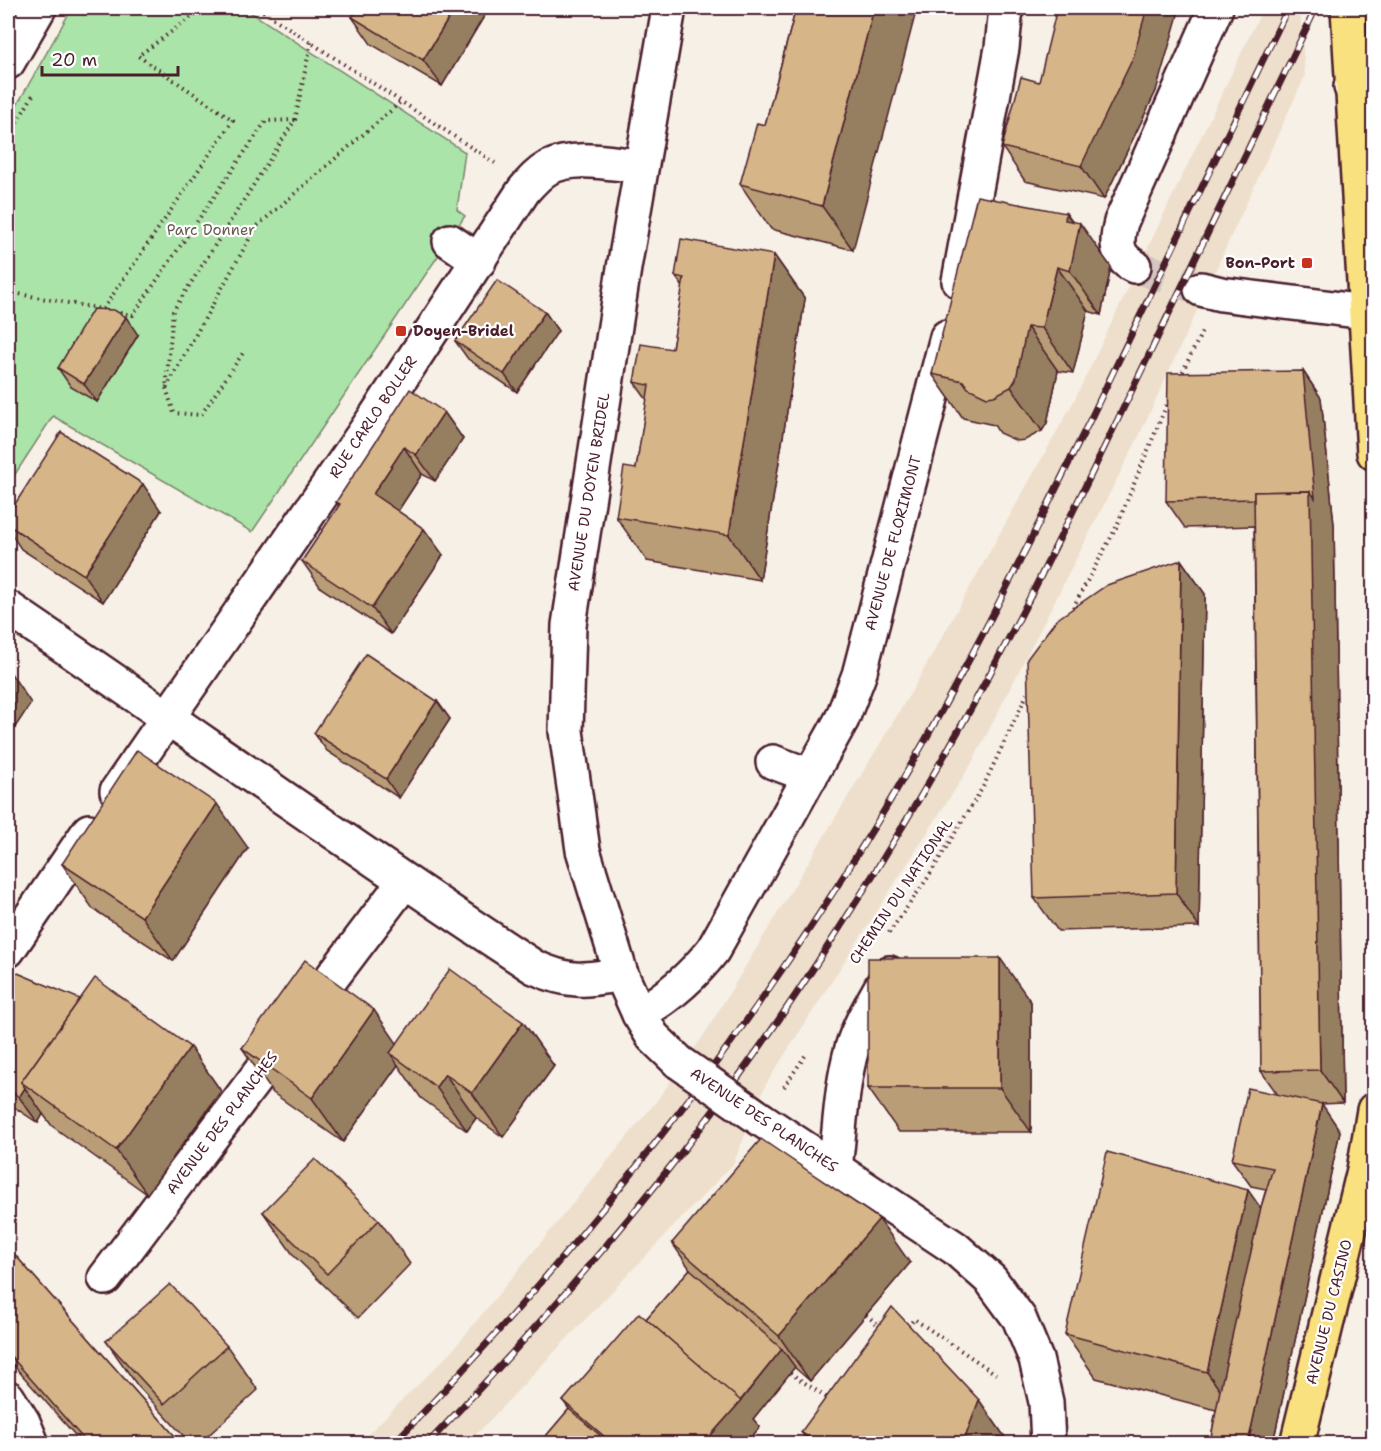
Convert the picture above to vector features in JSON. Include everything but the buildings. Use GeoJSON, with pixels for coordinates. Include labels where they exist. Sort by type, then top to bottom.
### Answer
{"type":"FeatureCollection","features":[{"type":"Feature","properties":{"kind":"main road"},"geometry":{"type":"LineString","coordinates":[[1348,8],[1363,76],[1365,312],[1374,453]]}},
{"type":"Feature","properties":{"kind":"main road","name":"AVENUE DU CASINO"},"geometry":{"type":"LineString","coordinates":[[1297,1443],[1364,1170],[1374,1110]]}},
{"type":"Feature","properties":{"kind":"street"},"geometry":{"type":"LineString","coordinates":[[8,62],[39,8]]}},
{"type":"Feature","properties":{"kind":"street","name":"AVENUE DU DOYEN BRIDEL"},"geometry":{"type":"LineString","coordinates":[[621,974],[583,850],[566,731],[569,625],[641,166],[669,8]]}},
{"type":"Feature","properties":{"kind":"street","name":"AVENUE DE FLORIMONT"},"geometry":{"type":"LineString","coordinates":[[639,1014],[681,986],[713,950],[842,719],[859,675],[953,311],[1002,48],[1006,8]]}},
{"type":"Feature","properties":{"kind":"street"},"geometry":{"type":"LineString","coordinates":[[1134,266],[1126,262],[1119,252],[1116,239],[1121,222],[1216,8]]}},
{"type":"Feature","properties":{"kind":"street","name":"RUE CARLO BOLLER"},"geometry":{"type":"LineString","coordinates":[[8,950],[369,425],[524,190],[537,175],[549,167],[565,163],[579,161],[641,166]]}},
{"type":"Feature","properties":{"kind":"street"},"geometry":{"type":"LineString","coordinates":[[450,241],[478,261]]}},
{"type":"Feature","properties":{"kind":"street"},"geometry":{"type":"LineString","coordinates":[[1211,291],[1365,312]]}},
{"type":"Feature","properties":{"kind":"street"},"geometry":{"type":"LineString","coordinates":[[8,608],[404,882],[534,967],[572,981],[621,974]]}},
{"type":"Feature","properties":{"kind":"street"},"geometry":{"type":"LineString","coordinates":[[773,762],[811,776]]}},
{"type":"Feature","properties":{"kind":"street","name":"AVENUE DES PLANCHES"},"geometry":{"type":"LineString","coordinates":[[105,1278],[404,882]]}},
{"type":"Feature","properties":{"kind":"street"},"geometry":{"type":"LineString","coordinates":[[835,1168],[852,1049],[890,949]]}},
{"type":"Feature","properties":{"kind":"street","name":"AVENUE DES PLANCHES"},"geometry":{"type":"LineString","coordinates":[[621,974],[639,1014],[653,1037],[679,1062],[955,1248],[991,1280],[1019,1318],[1039,1369],[1046,1402],[1048,1443]]}},
{"type":"Feature","properties":{"kind":"street"},"geometry":{"type":"LineString","coordinates":[[8,1398],[23,1422],[32,1443]]}},
{"type":"Feature","properties":{"kind":"path"},"geometry":{"type":"LineString","coordinates":[[103,309],[233,120],[138,56],[204,8]]}},
{"type":"Feature","properties":{"kind":"path"},"geometry":{"type":"LineString","coordinates":[[258,8],[478,151],[524,190]]}},
{"type":"Feature","properties":{"kind":"path"},"geometry":{"type":"LineString","coordinates":[[245,350],[201,415],[174,413],[166,388],[173,311],[295,120],[311,42]]}},
{"type":"Feature","properties":{"kind":"path"},"geometry":{"type":"LineString","coordinates":[[166,388],[256,227],[402,101]]}},
{"type":"Feature","properties":{"kind":"path"},"geometry":{"type":"LineString","coordinates":[[8,292],[133,315],[266,121],[295,120]]}},
{"type":"Feature","properties":{"kind":"path"},"geometry":{"type":"LineString","coordinates":[[8,138],[11,132]]}},
{"type":"Feature","properties":{"kind":"path"},"geometry":{"type":"LineString","coordinates":[[1176,384],[1211,291]]}},
{"type":"Feature","properties":{"kind":"path"},"geometry":{"type":"LineString","coordinates":[[1066,619],[1115,530],[1172,394]]}},
{"type":"Feature","properties":{"kind":"path","name":"CHEMIN DU NATIONAL"},"geometry":{"type":"LineString","coordinates":[[890,949],[927,879],[983,787],[1034,680]]}},
{"type":"Feature","properties":{"kind":"path"},"geometry":{"type":"LineString","coordinates":[[762,1120],[807,1052]]}},
{"type":"Feature","properties":{"kind":"path"},"geometry":{"type":"LineString","coordinates":[[866,1315],[890,1334]]}},
{"type":"Feature","properties":{"kind":"path"},"geometry":{"type":"LineString","coordinates":[[903,1333],[914,1318],[1000,1376],[1039,1369]]}},
{"type":"Feature","properties":{"kind":"path"},"geometry":{"type":"LineString","coordinates":[[790,1373],[836,1404]]}},
{"type":"Feature","properties":{"kind":"shaded area"},"geometry":{"type":"Polygon","coordinates":[[[1263,8],[1300,8],[1305,76],[1139,436],[972,763],[766,1084],[733,1164],[468,1443],[358,1444],[452,1351],[655,1103],[704,1035],[913,689],[1074,401],[1263,8]]]}},
{"type":"Feature","properties":{"kind":"green space","name":"Parc Donner"},"geometry":{"type":"Polygon","coordinates":[[[72,8],[244,8],[465,152],[457,210],[465,216],[252,532],[53,416],[8,485],[8,121],[72,8]]]}},
{"type":"Feature","properties":{"kind":"tunnel"},"geometry":{"type":"LineString","coordinates":[[1134,266],[1201,289]]}},
{"type":"Feature","properties":{"kind":"railway"},"geometry":{"type":"LineString","coordinates":[[393,1444],[526,1299],[652,1147],[768,989],[876,824],[962,674],[1015,571],[1288,8]]}},
{"type":"Feature","properties":{"kind":"railway"},"geometry":{"type":"LineString","coordinates":[[427,1444],[519,1346],[607,1244],[692,1139],[732,1086],[818,962],[906,821],[971,708],[1058,542],[1316,8]]}},
{"type":"Feature","properties":{"kind":"place","name":"Bon-Port"},"geometry":{"type":"Point","coordinates":[1307,263]}},
{"type":"Feature","properties":{"kind":"place","name":"Doyen-Bridel"},"geometry":{"type":"Point","coordinates":[401,331]}}]}
